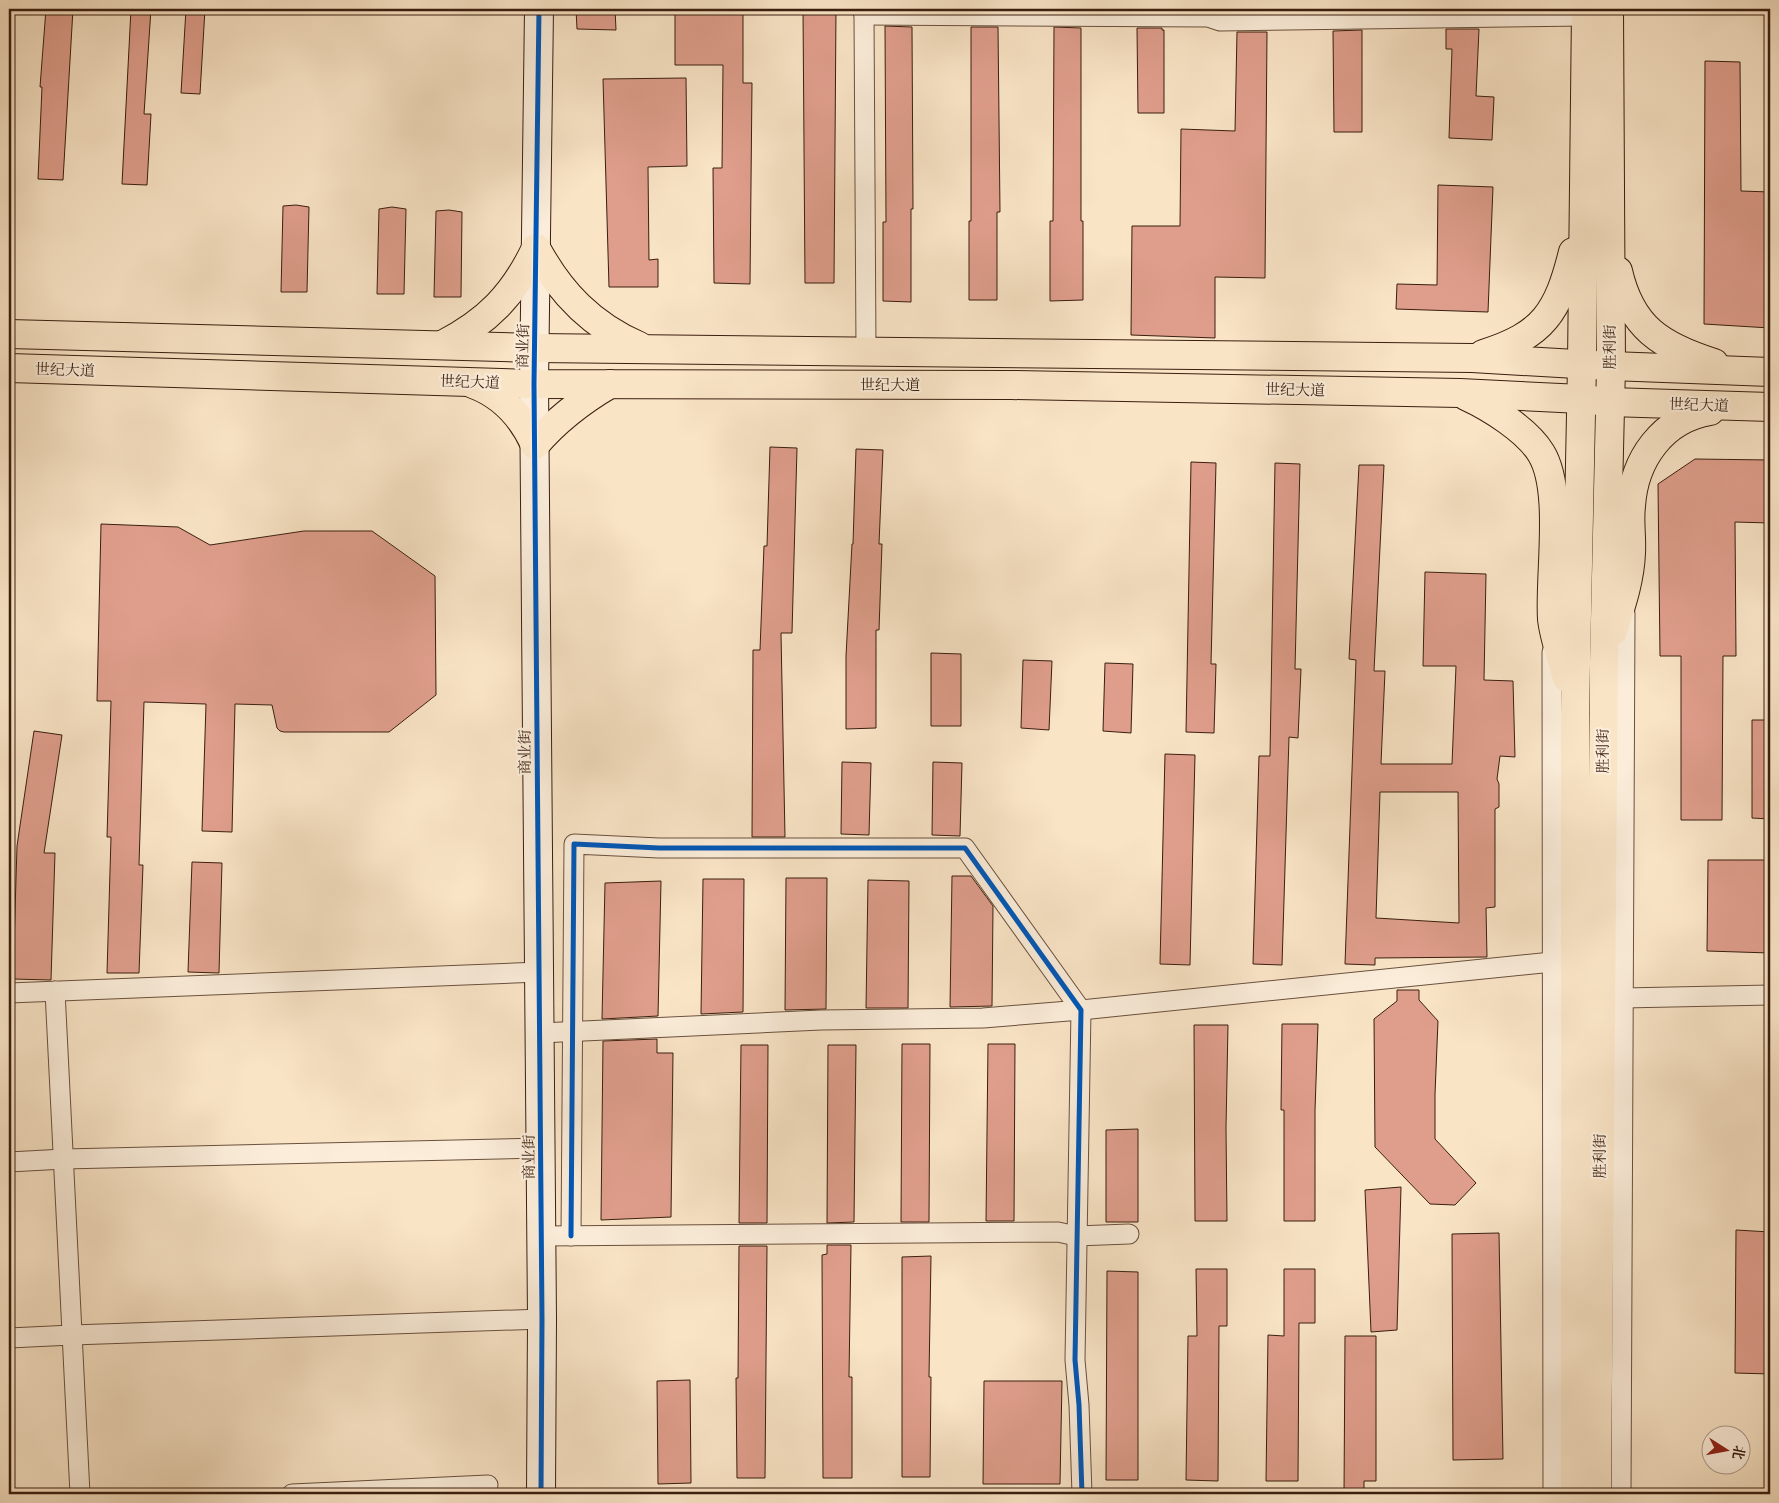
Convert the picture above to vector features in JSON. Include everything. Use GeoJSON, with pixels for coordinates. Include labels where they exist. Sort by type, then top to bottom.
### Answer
{"type":"FeatureCollection","features":[{"type":"Feature","properties":{"kind":"main road","name":"胜利街"},"geometry":{"type":"LineString","coordinates":[[1576,1494],[1576,714],[1583,201],[1594,11]]}},
{"type":"Feature","properties":{"kind":"main road","name":"胜利街"},"geometry":{"type":"LineString","coordinates":[[1594,11],[1610,201],[1611,366],[1604,661],[1597,1494]]}},
{"type":"Feature","properties":{"kind":"main road"},"geometry":{"type":"LineString","coordinates":[[1472,358],[1504,347],[1530,333],[1542,324],[1554,308],[1564,286],[1573,253],[1583,201]]}},
{"type":"Feature","properties":{"kind":"main road"},"geometry":{"type":"LineString","coordinates":[[1610,201],[1615,257],[1623,292],[1632,313],[1649,331],[1667,344],[1691,356],[1742,371]]}},
{"type":"Feature","properties":{"kind":"main road"},"geometry":{"type":"LineString","coordinates":[[439,346],[477,325],[493,311],[518,282],[536,248]]}},
{"type":"Feature","properties":{"kind":"main road"},"geometry":{"type":"LineString","coordinates":[[536,248],[557,283],[587,315],[618,336],[646,349]]}},
{"type":"Feature","properties":{"kind":"main road"},"geometry":{"type":"LineString","coordinates":[[9,334],[439,346],[1472,358],[1770,372]]}},
{"type":"Feature","properties":{"kind":"main road","name":"世纪大道"},"geometry":{"type":"LineString","coordinates":[[9,368],[534,384],[1011,385],[1460,393],[1610,402],[1770,407]]}},
{"type":"Feature","properties":{"kind":"main road"},"geometry":{"type":"LineString","coordinates":[[468,382],[481,387],[506,403],[524,423],[535,444],[561,417],[576,405],[610,384]]}},
{"type":"Feature","properties":{"kind":"main road"},"geometry":{"type":"LineString","coordinates":[[1460,393],[1486,405],[1507,420],[1541,452],[1550,473],[1553,502],[1552,620],[1576,714]]}},
{"type":"Feature","properties":{"kind":"main road"},"geometry":{"type":"LineString","coordinates":[[1604,661],[1625,594],[1631,553],[1630,507],[1635,481],[1642,460],[1666,430],[1680,421],[1703,412],[1736,406]]}},
{"type":"Feature","properties":{"kind":"street","name":"商业街"},"geometry":{"type":"LineString","coordinates":[[539,9],[534,384],[542,1236],[541,1494]]}},
{"type":"Feature","properties":{"kind":"street"},"geometry":{"type":"LineString","coordinates":[[866,352],[863,12],[1208,17],[1220,21],[1594,11]]}},
{"type":"Feature","properties":{"kind":"street"},"geometry":{"type":"LineString","coordinates":[[1621,1494],[1625,594]]}},
{"type":"Feature","properties":{"kind":"street"},"geometry":{"type":"LineString","coordinates":[[1552,620],[1552,1494]]}},
{"type":"Feature","properties":{"kind":"street"},"geometry":{"type":"LineString","coordinates":[[571,1236],[574,844],[659,848],[964,848],[1081,1010],[1075,1360],[1080,1405],[1082,1494]]}},
{"type":"Feature","properties":{"kind":"street"},"geometry":{"type":"LineString","coordinates":[[540,1033],[821,1020],[983,1018],[1081,1010],[1552,962]]}},
{"type":"Feature","properties":{"kind":"street"},"geometry":{"type":"LineString","coordinates":[[9,993],[539,972]]}},
{"type":"Feature","properties":{"kind":"street"},"geometry":{"type":"LineString","coordinates":[[56,991],[80,1494]]}},
{"type":"Feature","properties":{"kind":"street"},"geometry":{"type":"LineString","coordinates":[[1623,998],[1770,994]]}},
{"type":"Feature","properties":{"kind":"street"},"geometry":{"type":"LineString","coordinates":[[9,1162],[64,1159],[541,1148]]}},
{"type":"Feature","properties":{"kind":"street"},"geometry":{"type":"LineString","coordinates":[[542,1236],[1048,1232],[1076,1236],[1129,1234]]}},
{"type":"Feature","properties":{"kind":"street"},"geometry":{"type":"LineString","coordinates":[[9,1338],[542,1319]]}},
{"type":"Feature","properties":{"kind":"street"},"geometry":{"type":"LineString","coordinates":[[292,1494],[488,1485]]}},
{"type":"Feature","properties":{"kind":"building"},"geometry":{"type":"Polygon","coordinates":[[[46,9],[73,9],[63,180],[38,179],[42,87],[40,87],[46,9]]]}},
{"type":"Feature","properties":{"kind":"building"},"geometry":{"type":"Polygon","coordinates":[[[131,9],[151,9],[144,114],[151,114],[147,185],[122,184],[131,9]]]}},
{"type":"Feature","properties":{"kind":"building"},"geometry":{"type":"Polygon","coordinates":[[[186,9],[205,9],[200,94],[181,93],[186,9]]]}},
{"type":"Feature","properties":{"kind":"building"},"geometry":{"type":"Polygon","coordinates":[[[576,9],[615,9],[616,30],[577,29],[576,9]]]}},
{"type":"Feature","properties":{"kind":"building"},"geometry":{"type":"Polygon","coordinates":[[[675,9],[743,9],[743,83],[752,83],[750,284],[714,283],[713,168],[722,168],[723,65],[675,65],[675,9]]]}},
{"type":"Feature","properties":{"kind":"building"},"geometry":{"type":"Polygon","coordinates":[[[803,9],[836,9],[834,283],[805,283],[803,9]]]}},
{"type":"Feature","properties":{"kind":"building"},"geometry":{"type":"Polygon","coordinates":[[[885,26],[912,27],[913,209],[911,209],[911,302],[883,301],[883,222],[886,222],[885,26]]]}},
{"type":"Feature","properties":{"kind":"building"},"geometry":{"type":"Polygon","coordinates":[[[971,27],[998,27],[1000,212],[997,212],[997,300],[969,300],[971,27]]]}},
{"type":"Feature","properties":{"kind":"building"},"geometry":{"type":"Polygon","coordinates":[[[1054,27],[1081,28],[1083,300],[1050,301],[1050,221],[1053,221],[1054,27]]]}},
{"type":"Feature","properties":{"kind":"building"},"geometry":{"type":"Polygon","coordinates":[[[1137,28],[1162,28],[1164,30],[1164,113],[1138,113],[1137,28]]]}},
{"type":"Feature","properties":{"kind":"building"},"geometry":{"type":"Polygon","coordinates":[[[1446,29],[1479,29],[1476,96],[1494,97],[1492,140],[1449,138],[1452,49],[1446,49],[1446,29]]]}},
{"type":"Feature","properties":{"kind":"building"},"geometry":{"type":"Polygon","coordinates":[[[1362,30],[1362,132],[1334,132],[1333,31],[1362,30]]]}},
{"type":"Feature","properties":{"kind":"building"},"geometry":{"type":"Polygon","coordinates":[[[1237,32],[1267,32],[1265,278],[1215,277],[1215,338],[1131,335],[1132,226],[1180,226],[1181,129],[1235,131],[1237,32]]]}},
{"type":"Feature","properties":{"kind":"building"},"geometry":{"type":"Polygon","coordinates":[[[1705,61],[1740,62],[1741,191],[1770,192],[1770,328],[1704,324],[1705,61]]]}},
{"type":"Feature","properties":{"kind":"building"},"geometry":{"type":"Polygon","coordinates":[[[686,78],[687,166],[648,167],[649,260],[658,259],[658,287],[609,287],[603,79],[686,78]]]}},
{"type":"Feature","properties":{"kind":"building"},"geometry":{"type":"Polygon","coordinates":[[[1438,185],[1493,187],[1488,312],[1396,309],[1397,284],[1437,285],[1438,185]]]}},
{"type":"Feature","properties":{"kind":"building"},"geometry":{"type":"Polygon","coordinates":[[[283,206],[309,207],[307,292],[281,292],[283,206]]]}},
{"type":"Feature","properties":{"kind":"building"},"geometry":{"type":"Polygon","coordinates":[[[392,207],[406,209],[404,294],[377,294],[379,209],[392,207]]]}},
{"type":"Feature","properties":{"kind":"building"},"geometry":{"type":"Polygon","coordinates":[[[436,211],[462,212],[461,297],[434,297],[436,211]]]}},
{"type":"Feature","properties":{"kind":"building"},"geometry":{"type":"Polygon","coordinates":[[[770,447],[797,448],[792,633],[781,633],[785,837],[752,837],[753,650],[760,650],[764,546],[767,546],[770,447]]]}},
{"type":"Feature","properties":{"kind":"building"},"geometry":{"type":"Polygon","coordinates":[[[856,449],[883,450],[879,544],[882,544],[879,630],[876,630],[876,728],[846,729],[846,656],[853,544],[856,449]]]}},
{"type":"Feature","properties":{"kind":"building"},"geometry":{"type":"Polygon","coordinates":[[[1695,459],[1770,460],[1770,523],[1735,522],[1736,656],[1723,656],[1722,820],[1681,820],[1681,656],[1660,656],[1658,484],[1695,459]]]}},
{"type":"Feature","properties":{"kind":"building"},"geometry":{"type":"Polygon","coordinates":[[[1191,462],[1216,463],[1211,664],[1216,664],[1214,733],[1186,732],[1191,462]]]}},
{"type":"Feature","properties":{"kind":"building"},"geometry":{"type":"Polygon","coordinates":[[[1275,463],[1300,464],[1295,669],[1301,669],[1298,738],[1289,737],[1282,965],[1253,964],[1259,756],[1270,756],[1275,463]]]}},
{"type":"Feature","properties":{"kind":"building"},"geometry":{"type":"Polygon","coordinates":[[[1359,465],[1384,465],[1374,671],[1385,671],[1381,764],[1452,764],[1456,666],[1423,666],[1425,572],[1486,574],[1484,680],[1513,681],[1515,757],[1500,756],[1497,779],[1499,784],[1499,807],[1495,809],[1495,907],[1486,908],[1487,957],[1375,958],[1375,965],[1345,964],[1356,660],[1349,659],[1359,465]],[[1380,792],[1376,918],[1459,923],[1458,792],[1380,792]]]}},
{"type":"Feature","properties":{"kind":"building"},"geometry":{"type":"Polygon","coordinates":[[[101,524],[178,527],[210,545],[304,531],[372,531],[435,576],[436,695],[389,732],[284,732],[277,728],[272,705],[235,704],[232,832],[202,831],[206,704],[144,702],[139,865],[143,865],[139,973],[107,973],[111,837],[107,837],[111,701],[97,701],[101,524]]]}},
{"type":"Feature","properties":{"kind":"building"},"geometry":{"type":"Polygon","coordinates":[[[931,653],[961,654],[961,726],[931,726],[931,653]]]}},
{"type":"Feature","properties":{"kind":"building"},"geometry":{"type":"Polygon","coordinates":[[[1023,660],[1052,661],[1049,730],[1021,728],[1023,660]]]}},
{"type":"Feature","properties":{"kind":"building"},"geometry":{"type":"Polygon","coordinates":[[[1105,663],[1133,664],[1131,733],[1103,731],[1105,663]]]}},
{"type":"Feature","properties":{"kind":"building"},"geometry":{"type":"Polygon","coordinates":[[[1752,720],[1770,720],[1770,819],[1752,818],[1752,720]]]}},
{"type":"Feature","properties":{"kind":"building"},"geometry":{"type":"Polygon","coordinates":[[[34,731],[62,735],[44,853],[55,853],[51,980],[13,979],[17,846],[34,731]]]}},
{"type":"Feature","properties":{"kind":"building"},"geometry":{"type":"Polygon","coordinates":[[[1165,754],[1195,755],[1190,965],[1160,964],[1165,754]]]}},
{"type":"Feature","properties":{"kind":"building"},"geometry":{"type":"Polygon","coordinates":[[[842,762],[871,763],[869,835],[841,834],[842,762]]]}},
{"type":"Feature","properties":{"kind":"building"},"geometry":{"type":"Polygon","coordinates":[[[933,762],[962,763],[960,836],[932,835],[933,762]]]}},
{"type":"Feature","properties":{"kind":"building"},"geometry":{"type":"Polygon","coordinates":[[[1708,860],[1770,860],[1770,953],[1707,951],[1708,860]]]}},
{"type":"Feature","properties":{"kind":"building"},"geometry":{"type":"Polygon","coordinates":[[[192,862],[222,863],[219,973],[188,972],[192,862]]]}},
{"type":"Feature","properties":{"kind":"building"},"geometry":{"type":"Polygon","coordinates":[[[952,876],[971,876],[993,906],[992,1006],[950,1007],[952,876]]]}},
{"type":"Feature","properties":{"kind":"building"},"geometry":{"type":"Polygon","coordinates":[[[786,878],[827,878],[826,1009],[785,1010],[786,878]]]}},
{"type":"Feature","properties":{"kind":"building"},"geometry":{"type":"Polygon","coordinates":[[[703,879],[744,879],[743,1012],[701,1014],[703,879]]]}},
{"type":"Feature","properties":{"kind":"building"},"geometry":{"type":"Polygon","coordinates":[[[868,880],[909,881],[908,1008],[866,1008],[868,880]]]}},
{"type":"Feature","properties":{"kind":"building"},"geometry":{"type":"Polygon","coordinates":[[[661,881],[658,1016],[602,1019],[605,883],[661,881]]]}},
{"type":"Feature","properties":{"kind":"building"},"geometry":{"type":"Polygon","coordinates":[[[1397,990],[1419,990],[1419,1000],[1438,1021],[1435,1139],[1476,1183],[1455,1205],[1430,1204],[1375,1147],[1374,1019],[1397,1001],[1397,990]]]}},
{"type":"Feature","properties":{"kind":"building"},"geometry":{"type":"Polygon","coordinates":[[[1282,1024],[1318,1024],[1315,1110],[1315,1221],[1284,1221],[1284,1110],[1281,1110],[1282,1024]]]}},
{"type":"Feature","properties":{"kind":"building"},"geometry":{"type":"Polygon","coordinates":[[[1194,1025],[1228,1025],[1227,1221],[1195,1221],[1194,1025]]]}},
{"type":"Feature","properties":{"kind":"building"},"geometry":{"type":"Polygon","coordinates":[[[657,1039],[657,1053],[673,1053],[671,1217],[601,1220],[603,1041],[657,1039]]]}},
{"type":"Feature","properties":{"kind":"building"},"geometry":{"type":"Polygon","coordinates":[[[902,1044],[930,1044],[929,1222],[901,1222],[902,1044]]]}},
{"type":"Feature","properties":{"kind":"building"},"geometry":{"type":"Polygon","coordinates":[[[988,1044],[1015,1044],[1014,1221],[986,1221],[988,1044]]]}},
{"type":"Feature","properties":{"kind":"building"},"geometry":{"type":"Polygon","coordinates":[[[741,1045],[768,1045],[767,1223],[739,1223],[741,1045]]]}},
{"type":"Feature","properties":{"kind":"building"},"geometry":{"type":"Polygon","coordinates":[[[828,1045],[856,1045],[854,1222],[827,1223],[828,1045]]]}},
{"type":"Feature","properties":{"kind":"building"},"geometry":{"type":"Polygon","coordinates":[[[1138,1129],[1138,1222],[1106,1222],[1106,1130],[1138,1129]]]}},
{"type":"Feature","properties":{"kind":"building"},"geometry":{"type":"Polygon","coordinates":[[[1401,1187],[1397,1330],[1371,1332],[1365,1190],[1401,1187]]]}},
{"type":"Feature","properties":{"kind":"building"},"geometry":{"type":"Polygon","coordinates":[[[1736,1230],[1770,1232],[1770,1374],[1735,1373],[1736,1230]]]}},
{"type":"Feature","properties":{"kind":"building"},"geometry":{"type":"Polygon","coordinates":[[[1499,1233],[1503,1459],[1453,1460],[1452,1234],[1499,1233]]]}},
{"type":"Feature","properties":{"kind":"building"},"geometry":{"type":"Polygon","coordinates":[[[827,1245],[851,1245],[849,1377],[852,1377],[852,1478],[823,1478],[822,1255],[827,1254],[827,1245]]]}},
{"type":"Feature","properties":{"kind":"building"},"geometry":{"type":"Polygon","coordinates":[[[739,1246],[767,1246],[765,1478],[737,1478],[736,1378],[738,1378],[739,1246]]]}},
{"type":"Feature","properties":{"kind":"building"},"geometry":{"type":"Polygon","coordinates":[[[931,1256],[930,1477],[902,1477],[902,1257],[931,1256]]]}},
{"type":"Feature","properties":{"kind":"building"},"geometry":{"type":"Polygon","coordinates":[[[1196,1269],[1227,1269],[1227,1326],[1219,1326],[1218,1481],[1186,1480],[1188,1336],[1197,1336],[1196,1269]]]}},
{"type":"Feature","properties":{"kind":"building"},"geometry":{"type":"Polygon","coordinates":[[[1284,1269],[1315,1269],[1315,1323],[1299,1323],[1298,1481],[1266,1481],[1268,1335],[1284,1336],[1284,1269]]]}},
{"type":"Feature","properties":{"kind":"building"},"geometry":{"type":"Polygon","coordinates":[[[1107,1271],[1138,1272],[1138,1480],[1106,1480],[1107,1271]]]}},
{"type":"Feature","properties":{"kind":"building"},"geometry":{"type":"Polygon","coordinates":[[[1345,1336],[1376,1336],[1376,1481],[1364,1481],[1364,1494],[1344,1494],[1345,1336]]]}},
{"type":"Feature","properties":{"kind":"building"},"geometry":{"type":"Polygon","coordinates":[[[690,1380],[691,1483],[658,1484],[657,1381],[690,1380]]]}},
{"type":"Feature","properties":{"kind":"building"},"geometry":{"type":"Polygon","coordinates":[[[984,1381],[1062,1381],[1060,1484],[983,1484],[984,1381]]]}},
{"type":"Feature","properties":{"kind":"cycle path"},"geometry":{"type":"LineString","coordinates":[[539,9],[534,384],[542,1319],[541,1494]]}},
{"type":"Feature","properties":{"kind":"cycle path"},"geometry":{"type":"LineString","coordinates":[[571,1236],[574,844],[659,848],[965,848],[1081,1010],[1075,1360],[1079,1405],[1082,1494]]}}]}
